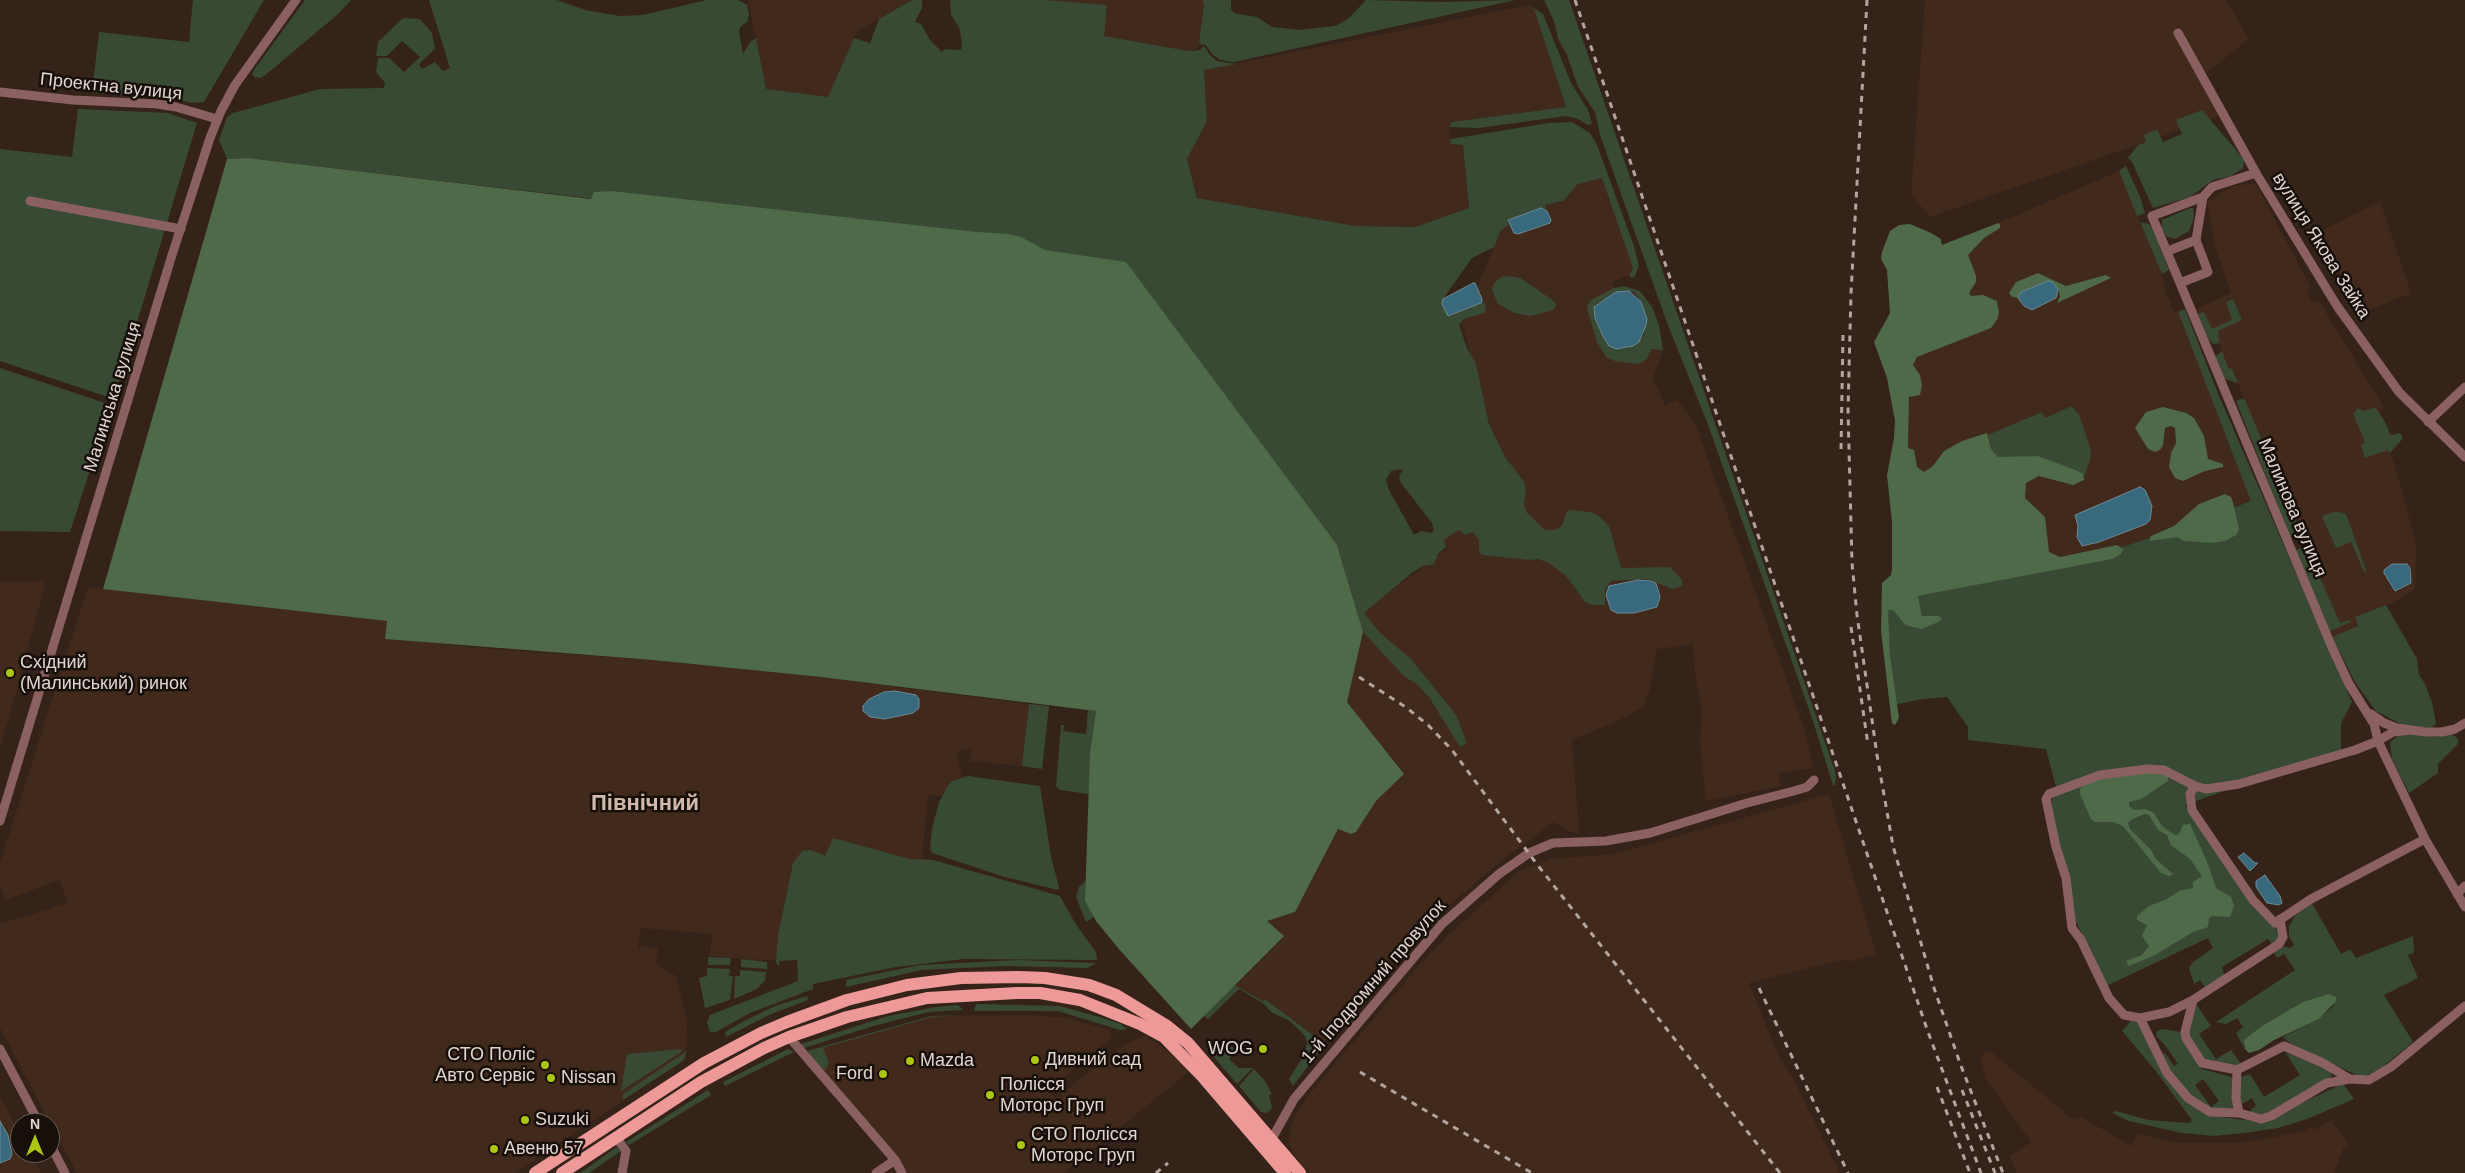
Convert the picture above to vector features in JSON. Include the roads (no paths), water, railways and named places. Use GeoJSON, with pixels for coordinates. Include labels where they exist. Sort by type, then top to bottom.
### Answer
{"type":"FeatureCollection","features":[{"type":"Feature","properties":{"kind":"main road"},"geometry":{"type":"LineString","coordinates":[[535,1173],[653,1095],[720,1054],[761,1033],[818,1010],[874,993],[935,980],[984,977],[1045,978],[1089,985],[1128,1002],[1167,1026],[1188,1043],[1269,1144],[1285,1173]]}},
{"type":"Feature","properties":{"kind":"main road"},"geometry":{"type":"LineString","coordinates":[[562,1173],[701,1082],[764,1048],[789,1037],[856,1014],[927,998],[1040,993],[1080,1000],[1100,1006],[1164,1037],[1300,1173]]}},
{"type":"Feature","properties":{"kind":"street","name":"Малинська вулиця"},"geometry":{"type":"LineString","coordinates":[[0,821],[180,229],[217,119],[246,68],[296,0]]}},
{"type":"Feature","properties":{"kind":"street","name":"вулиця Якова Зайка"},"geometry":{"type":"LineString","coordinates":[[2178,33],[2256,173],[2337,306],[2399,392],[2465,457]]}},
{"type":"Feature","properties":{"kind":"street","name":"Проектна вулиця"},"geometry":{"type":"LineString","coordinates":[[0,92],[73,100],[157,104],[176,107],[217,119]]}},
{"type":"Feature","properties":{"kind":"street","name":"Малинова вулиця"},"geometry":{"type":"LineString","coordinates":[[2256,173],[2212,187],[2203,197],[2152,216],[2331,646],[2349,684],[2377,732],[2378,741],[2425,839],[2465,907]]}},
{"type":"Feature","properties":{"kind":"street"},"geometry":{"type":"LineString","coordinates":[[2180,283],[2208,272],[2196,240],[2203,197]]}},
{"type":"Feature","properties":{"kind":"street"},"geometry":{"type":"LineString","coordinates":[[30,201],[180,229]]}},
{"type":"Feature","properties":{"kind":"street"},"geometry":{"type":"LineString","coordinates":[[2168,252],[2196,240]]}},
{"type":"Feature","properties":{"kind":"street"},"geometry":{"type":"LineString","coordinates":[[2428,422],[2465,387]]}},
{"type":"Feature","properties":{"kind":"street"},"geometry":{"type":"LineString","coordinates":[[2366,711],[2384,723],[2410,730]]}},
{"type":"Feature","properties":{"kind":"street"},"geometry":{"type":"LineString","coordinates":[[2195,786],[2190,794],[2192,810],[2253,900],[2278,921],[2283,937],[2279,944],[2193,1000],[2169,1012],[2140,1018],[2124,1014],[2109,998],[2081,940],[2072,928],[2068,912],[2066,878],[2045,803],[2048,794],[2100,775],[2157,769],[2171,772],[2195,786],[2206,788],[2239,784],[2378,741],[2393,732],[2410,730],[2442,732],[2465,724]]}},
{"type":"Feature","properties":{"kind":"street","name":"1-й Іподромний провулок"},"geometry":{"type":"LineString","coordinates":[[1269,1144],[1299,1093],[1442,924],[1499,874],[1529,853],[1553,843],[1606,841],[1650,833],[1747,803],[1794,791],[1807,786],[1814,780]]}},
{"type":"Feature","properties":{"kind":"street"},"geometry":{"type":"LineString","coordinates":[[2278,921],[2310,900],[2425,839]]}},
{"type":"Feature","properties":{"kind":"street"},"geometry":{"type":"LineString","coordinates":[[2457,894],[2465,886]]}},
{"type":"Feature","properties":{"kind":"street"},"geometry":{"type":"LineString","coordinates":[[2193,1000],[2186,1024],[2186,1038],[2202,1064],[2237,1070],[2284,1046],[2323,1063],[2350,1079]]}},
{"type":"Feature","properties":{"kind":"street"},"geometry":{"type":"LineString","coordinates":[[2140,1018],[2167,1073],[2188,1098],[2210,1112],[2239,1113],[2256,1119],[2271,1116],[2328,1083],[2350,1079],[2369,1080],[2384,1072],[2465,1006]]}},
{"type":"Feature","properties":{"kind":"street"},"geometry":{"type":"LineString","coordinates":[[789,1037],[896,1160],[902,1173]]}},
{"type":"Feature","properties":{"kind":"street"},"geometry":{"type":"LineString","coordinates":[[0,1049],[34,1113]]}},
{"type":"Feature","properties":{"kind":"street"},"geometry":{"type":"LineString","coordinates":[[2237,1070],[2236,1090],[2239,1113]]}},
{"type":"Feature","properties":{"kind":"street"},"geometry":{"type":"LineString","coordinates":[[616,1137],[626,1150],[622,1173]]}},
{"type":"Feature","properties":{"kind":"street"},"geometry":{"type":"LineString","coordinates":[[876,1173],[896,1160]]}},
{"type":"Feature","properties":{"kind":"water"},"geometry":{"type":"Polygon","coordinates":[[[1541,208],[1547,211],[1551,220],[1550,223],[1518,234],[1514,233],[1508,220],[1541,208]]]}},
{"type":"Feature","properties":{"kind":"water"},"geometry":{"type":"Polygon","coordinates":[[[2048,281],[2052,282],[2058,289],[2056,298],[2032,310],[2024,306],[2018,298],[2021,292],[2048,281]]]}},
{"type":"Feature","properties":{"kind":"water"},"geometry":{"type":"Polygon","coordinates":[[[1475,283],[1482,299],[1481,303],[1448,316],[1442,304],[1443,299],[1475,283]]]}},
{"type":"Feature","properties":{"kind":"water"},"geometry":{"type":"Polygon","coordinates":[[[1629,291],[1641,302],[1647,319],[1646,325],[1639,342],[1633,346],[1616,349],[1609,346],[1603,336],[1595,318],[1594,307],[1616,292],[1629,291]]]}},
{"type":"Feature","properties":{"kind":"water"},"geometry":{"type":"Polygon","coordinates":[[[2140,487],[2145,490],[2152,506],[2150,520],[2146,524],[2099,542],[2082,546],[2077,537],[2078,526],[2075,515],[2140,487]]]}},
{"type":"Feature","properties":{"kind":"water"},"geometry":{"type":"Polygon","coordinates":[[[2392,564],[2407,564],[2410,568],[2411,583],[2395,591],[2384,570],[2392,564]]]}},
{"type":"Feature","properties":{"kind":"water"},"geometry":{"type":"Polygon","coordinates":[[[1638,580],[1656,583],[1660,597],[1657,607],[1634,613],[1617,613],[1611,610],[1606,595],[1609,586],[1638,580]]]}},
{"type":"Feature","properties":{"kind":"water"},"geometry":{"type":"Polygon","coordinates":[[[895,691],[916,695],[919,699],[919,708],[913,713],[885,719],[870,717],[863,711],[863,706],[869,699],[884,692],[895,691]]]}},
{"type":"Feature","properties":{"kind":"water"},"geometry":{"type":"Polygon","coordinates":[[[2244,853],[2255,863],[2258,863],[2250,871],[2238,857],[2244,853]]]}},
{"type":"Feature","properties":{"kind":"water"},"geometry":{"type":"Polygon","coordinates":[[[2265,875],[2280,896],[2282,903],[2279,905],[2267,903],[2256,887],[2256,881],[2265,875]]]}},
{"type":"Feature","properties":{"kind":"water"},"geometry":{"type":"Polygon","coordinates":[[[0,1121],[8,1135],[10,1159],[0,1163],[0,1121]]]}},
{"type":"Feature","properties":{"kind":"railway"},"geometry":{"type":"LineString","coordinates":[[1575,0],[1928,1032],[1981,1173]]}},
{"type":"Feature","properties":{"kind":"railway"},"geometry":{"type":"LineString","coordinates":[[1867,0],[1851,293],[1848,411],[1852,563],[1857,615],[1877,755],[1893,846],[1934,988],[1961,1066],[2003,1173]]}},
{"type":"Feature","properties":{"kind":"railway"},"geometry":{"type":"LineString","coordinates":[[1841,449],[1843,335]]}},
{"type":"Feature","properties":{"kind":"railway"},"geometry":{"type":"LineString","coordinates":[[1851,627],[1868,745]]}},
{"type":"Feature","properties":{"kind":"railway"},"geometry":{"type":"LineString","coordinates":[[1359,677],[1407,708],[1429,726],[1452,750],[1536,863],[1780,1173]]}},
{"type":"Feature","properties":{"kind":"railway"},"geometry":{"type":"LineString","coordinates":[[1759,988],[1848,1173]]}},
{"type":"Feature","properties":{"kind":"railway"},"geometry":{"type":"LineString","coordinates":[[1360,1072],[1532,1173]]}},
{"type":"Feature","properties":{"kind":"railway"},"geometry":{"type":"LineString","coordinates":[[1937,1087],[1970,1173]]}},
{"type":"Feature","properties":{"kind":"railway"},"geometry":{"type":"LineString","coordinates":[[1962,1090],[1995,1173]]}},
{"type":"Feature","properties":{"kind":"railway"},"geometry":{"type":"LineString","coordinates":[[1156,1173],[1168,1163]]}},
{"type":"Feature","properties":{"kind":"place","name":"Східний (Малинський) ринок"},"geometry":{"type":"Point","coordinates":[10,673]}},
{"type":"Feature","properties":{"kind":"place","name":"WOG"},"geometry":{"type":"Point","coordinates":[1263,1049]}},
{"type":"Feature","properties":{"kind":"place","name":"Дивний сад"},"geometry":{"type":"Point","coordinates":[1035,1060]}},
{"type":"Feature","properties":{"kind":"place","name":"Mazda"},"geometry":{"type":"Point","coordinates":[910,1061]}},
{"type":"Feature","properties":{"kind":"place","name":"СТО Поліс Авто Сервіс"},"geometry":{"type":"Point","coordinates":[545,1065]}},
{"type":"Feature","properties":{"kind":"place","name":"Ford"},"geometry":{"type":"Point","coordinates":[883,1074]}},
{"type":"Feature","properties":{"kind":"place","name":"Nissan"},"geometry":{"type":"Point","coordinates":[551,1078]}},
{"type":"Feature","properties":{"kind":"place","name":"Полісся Моторс Груп"},"geometry":{"type":"Point","coordinates":[990,1095]}},
{"type":"Feature","properties":{"kind":"place","name":"Suzuki"},"geometry":{"type":"Point","coordinates":[525,1120]}},
{"type":"Feature","properties":{"kind":"place","name":"СТО Полісся Моторс Груп"},"geometry":{"type":"Point","coordinates":[1021,1145]}},
{"type":"Feature","properties":{"kind":"place","name":"Авеню 57"},"geometry":{"type":"Point","coordinates":[494,1149]}},
{"type":"Feature","properties":{"kind":"district","name":"Північний"},"geometry":{"type":"Point","coordinates":[645,804]}}]}
